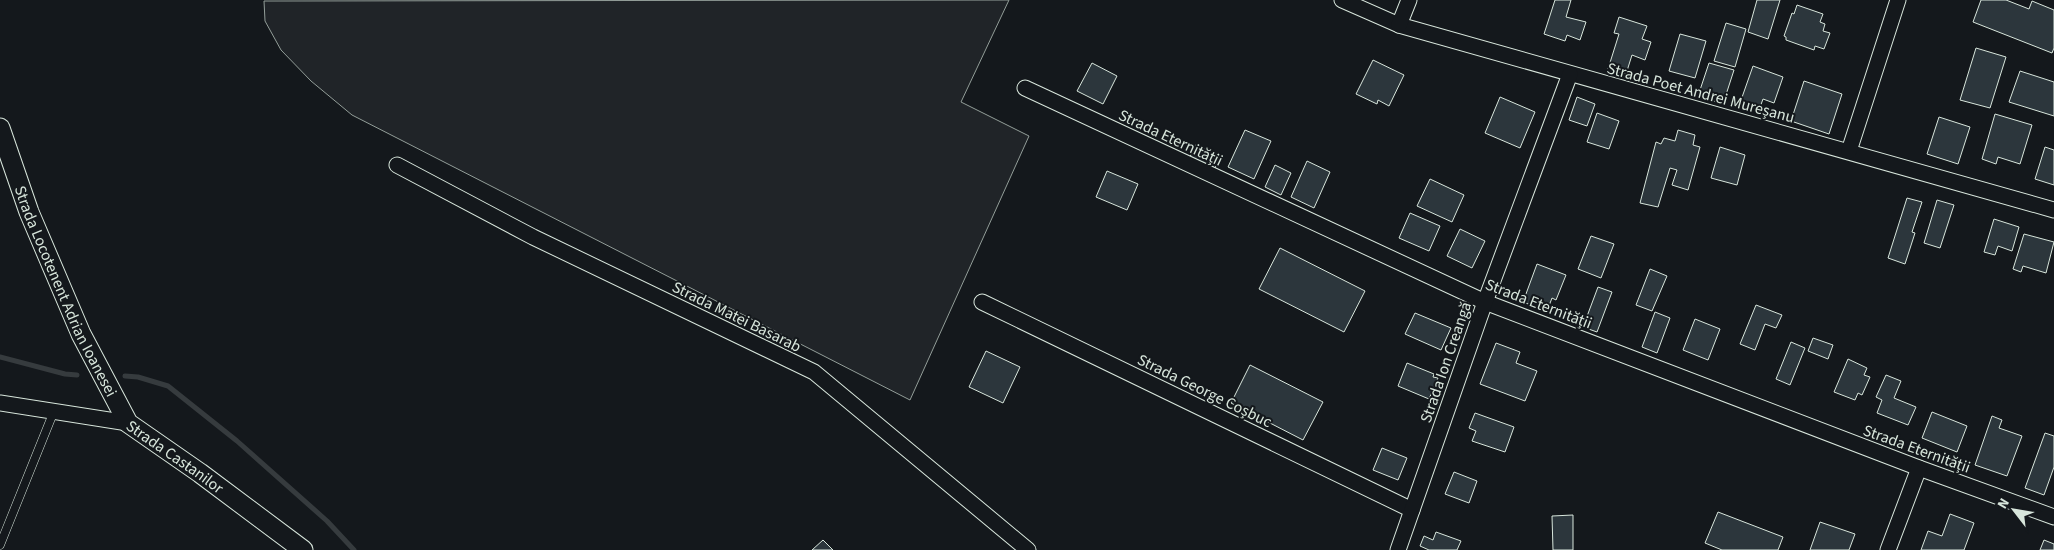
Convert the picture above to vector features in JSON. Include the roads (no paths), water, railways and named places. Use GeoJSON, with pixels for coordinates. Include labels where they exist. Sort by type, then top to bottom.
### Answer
{"type":"FeatureCollection","features":[{"type":"Feature","properties":{"kind":"street","name":"Strada Poet Andrei Mureșanu"},"geometry":{"type":"LineString","coordinates":[[1342,0],[1398,24],[2054,210]]}},
{"type":"Feature","properties":{"kind":"street"},"geometry":{"type":"LineString","coordinates":[[1398,24],[1409,0]]}},
{"type":"Feature","properties":{"kind":"street"},"geometry":{"type":"LineString","coordinates":[[1849,151],[1898,0]]}},
{"type":"Feature","properties":{"kind":"street","name":"Strada Ion Creangă"},"geometry":{"type":"LineString","coordinates":[[1398,550],[1485,302],[1570,74]]}},
{"type":"Feature","properties":{"kind":"street","name":"Strada Eternității"},"geometry":{"type":"LineString","coordinates":[[1025,88],[1485,302],[1919,468],[2054,517]]}},
{"type":"Feature","properties":{"kind":"street","name":"Strada Locotenent Adrian Ioanesei"},"geometry":{"type":"LineString","coordinates":[[0,128],[29,212],[81,334],[128,423]]}},
{"type":"Feature","properties":{"kind":"street","name":"Strada Matei Basarab"},"geometry":{"type":"LineString","coordinates":[[397,165],[533,237],[814,372],[1028,550]]}},
{"type":"Feature","properties":{"kind":"street","name":"Strada George Coșbuc"},"geometry":{"type":"LineString","coordinates":[[982,302],[1412,510]]}},
{"type":"Feature","properties":{"kind":"street","name":"Strada Castanilor"},"geometry":{"type":"LineString","coordinates":[[0,403],[128,423],[200,473],[302,550]]}},
{"type":"Feature","properties":{"kind":"street"},"geometry":{"type":"LineString","coordinates":[[1888,550],[1919,468]]}},
{"type":"Feature","properties":{"kind":"lane"},"geometry":{"type":"LineString","coordinates":[[0,545],[54,411]]}},
{"type":"Feature","properties":{"kind":"waterway"},"geometry":{"type":"LineString","coordinates":[[0,357],[65,374],[77,375]]}},
{"type":"Feature","properties":{"kind":"waterway"},"geometry":{"type":"LineString","coordinates":[[125,376],[138,377],[168,386],[237,441],[327,521],[354,550]]}}]}
